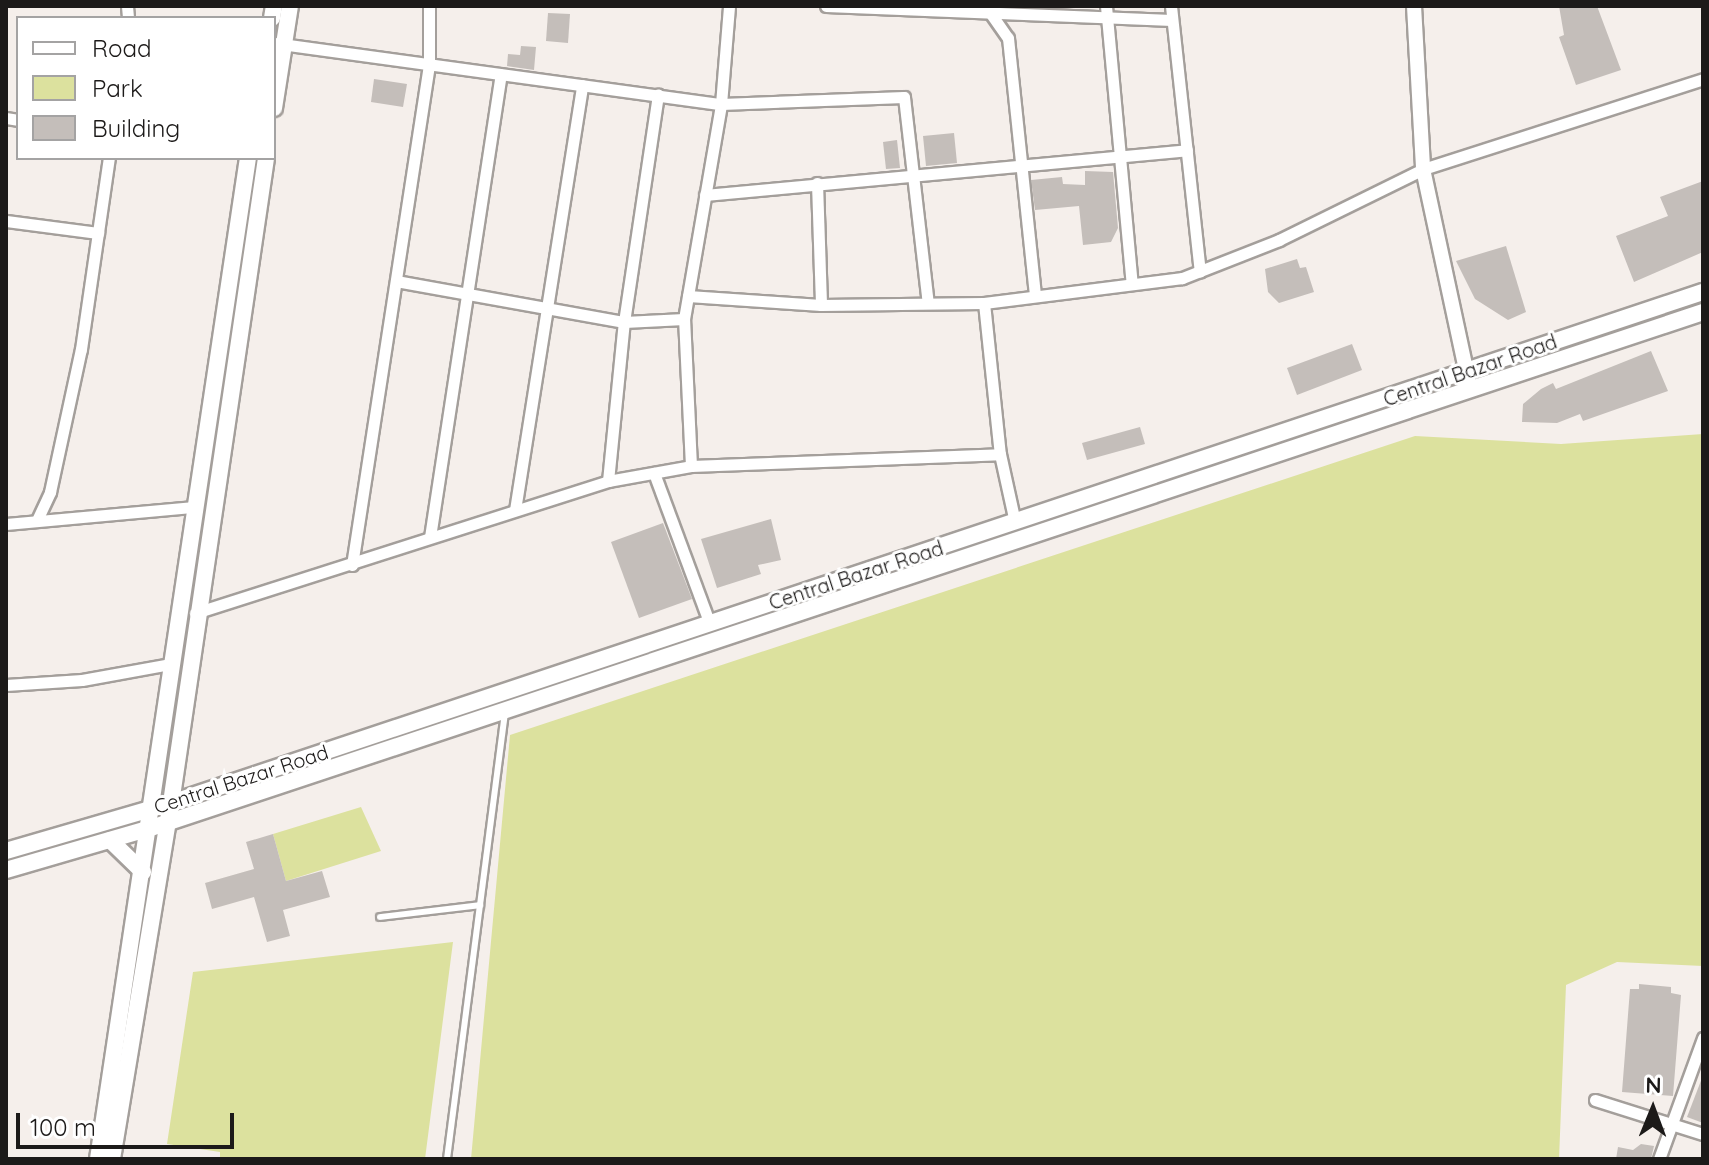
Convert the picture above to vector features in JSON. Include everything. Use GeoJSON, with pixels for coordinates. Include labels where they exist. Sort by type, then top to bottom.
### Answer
{"type":"FeatureCollection","features":[{"type":"Feature","properties":{"kind":"main road"},"geometry":{"type":"LineString","coordinates":[[276,82],[279,44],[290,6]]}},
{"type":"Feature","properties":{"kind":"main road"},"geometry":{"type":"LineString","coordinates":[[98,1159],[154,808],[170,664],[248,160]]}},
{"type":"Feature","properties":{"kind":"main road"},"geometry":{"type":"LineString","coordinates":[[112,1159],[171,803],[195,613],[266,160]]}},
{"type":"Feature","properties":{"kind":"main road","name":"Central Bazar Road"},"geometry":{"type":"LineString","coordinates":[[6,870],[151,828],[505,710],[1467,381],[1703,292]]}},
{"type":"Feature","properties":{"kind":"main road","name":"Central Bazar Road"},"geometry":{"type":"LineString","coordinates":[[6,851],[171,803],[1015,522],[1467,381],[1703,312]]}},
{"type":"Feature","properties":{"kind":"main road"},"geometry":{"type":"LineString","coordinates":[[110,840],[143,872]]}},
{"type":"Feature","properties":{"kind":"street"},"geometry":{"type":"LineString","coordinates":[[352,565],[429,65],[429,6]]}},
{"type":"Feature","properties":{"kind":"street"},"geometry":{"type":"LineString","coordinates":[[691,466],[684,319],[721,104],[729,6]]}},
{"type":"Feature","properties":{"kind":"street"},"geometry":{"type":"LineString","coordinates":[[826,6],[1106,12],[1172,20]]}},
{"type":"Feature","properties":{"kind":"street"},"geometry":{"type":"LineString","coordinates":[[1171,6],[1200,271]]}},
{"type":"Feature","properties":{"kind":"street"},"geometry":{"type":"LineString","coordinates":[[1414,6],[1423,169],[1467,381]]}},
{"type":"Feature","properties":{"kind":"street"},"geometry":{"type":"LineString","coordinates":[[988,9],[1008,38],[1018,167],[1035,296]]}},
{"type":"Feature","properties":{"kind":"street"},"geometry":{"type":"LineString","coordinates":[[1106,12],[1123,157],[1132,284]]}},
{"type":"Feature","properties":{"kind":"street"},"geometry":{"type":"LineString","coordinates":[[279,44],[721,104],[904,97],[917,178],[928,303]]}},
{"type":"Feature","properties":{"kind":"street"},"geometry":{"type":"LineString","coordinates":[[430,537],[470,297],[501,74]]}},
{"type":"Feature","properties":{"kind":"street"},"geometry":{"type":"LineString","coordinates":[[688,296],[821,305],[984,303],[1132,284],[1200,271],[1279,240],[1423,169],[1703,79]]}},
{"type":"Feature","properties":{"kind":"street"},"geometry":{"type":"LineString","coordinates":[[515,510],[582,85]]}},
{"type":"Feature","properties":{"kind":"street"},"geometry":{"type":"LineString","coordinates":[[608,481],[624,322],[658,95]]}},
{"type":"Feature","properties":{"kind":"street"},"geometry":{"type":"LineString","coordinates":[[705,195],[817,183],[917,178],[1187,150]]}},
{"type":"Feature","properties":{"kind":"street"},"geometry":{"type":"LineString","coordinates":[[38,518],[50,492],[78,363],[109,160]]}},
{"type":"Feature","properties":{"kind":"street"},"geometry":{"type":"LineString","coordinates":[[817,183],[821,305]]}},
{"type":"Feature","properties":{"kind":"street"},"geometry":{"type":"LineString","coordinates":[[6,221],[98,233]]}},
{"type":"Feature","properties":{"kind":"street"},"geometry":{"type":"LineString","coordinates":[[396,281],[470,297],[624,322],[684,319]]}},
{"type":"Feature","properties":{"kind":"street"},"geometry":{"type":"LineString","coordinates":[[984,303],[1000,454],[1015,522]]}},
{"type":"Feature","properties":{"kind":"street"},"geometry":{"type":"LineString","coordinates":[[195,613],[608,481],[691,466],[1000,454]]}},
{"type":"Feature","properties":{"kind":"street"},"geometry":{"type":"LineString","coordinates":[[654,473],[710,624]]}},
{"type":"Feature","properties":{"kind":"street"},"geometry":{"type":"LineString","coordinates":[[6,524],[38,518],[194,507]]}},
{"type":"Feature","properties":{"kind":"street"},"geometry":{"type":"LineString","coordinates":[[6,685],[82,680],[170,664]]}},
{"type":"Feature","properties":{"kind":"street"},"geometry":{"type":"LineString","coordinates":[[1659,1159],[1703,1038]]}},
{"type":"Feature","properties":{"kind":"street"},"geometry":{"type":"LineString","coordinates":[[1595,1100],[1703,1134]]}},
{"type":"Feature","properties":{"kind":"lane"},"geometry":{"type":"LineString","coordinates":[[447,1159],[505,710]]}},
{"type":"Feature","properties":{"kind":"lane"},"geometry":{"type":"LineString","coordinates":[[380,917],[480,905]]}},
{"type":"Feature","properties":{"kind":"green space"},"geometry":{"type":"Polygon","coordinates":[[[1703,434],[1703,966],[1617,962],[1566,985],[1559,1159],[471,1159],[510,735],[1415,436],[1561,444],[1703,434]]]}},
{"type":"Feature","properties":{"kind":"green space"},"geometry":{"type":"Polygon","coordinates":[[[361,807],[381,851],[286,881],[273,834],[361,807]]]}},
{"type":"Feature","properties":{"kind":"green space"},"geometry":{"type":"Polygon","coordinates":[[[453,942],[425,1159],[220,1159],[220,1152],[167,1144],[193,972],[453,942]]]}},
{"type":"Feature","properties":{"kind":"building"},"geometry":{"type":"Polygon","coordinates":[[[1559,6],[1597,6],[1621,70],[1576,85],[1559,37],[1564,35],[1559,6]]]}},
{"type":"Feature","properties":{"kind":"building"},"geometry":{"type":"Polygon","coordinates":[[[548,13],[570,14],[568,43],[546,41],[548,13]]]}},
{"type":"Feature","properties":{"kind":"building"},"geometry":{"type":"Polygon","coordinates":[[[521,46],[536,47],[534,70],[507,66],[508,54],[520,55],[521,46]]]}},
{"type":"Feature","properties":{"kind":"building"},"geometry":{"type":"Polygon","coordinates":[[[374,79],[407,84],[403,107],[371,102],[374,79]]]}},
{"type":"Feature","properties":{"kind":"building"},"geometry":{"type":"Polygon","coordinates":[[[954,133],[957,163],[926,166],[923,136],[954,133]]]}},
{"type":"Feature","properties":{"kind":"building"},"geometry":{"type":"Polygon","coordinates":[[[897,140],[900,168],[886,169],[883,142],[897,140]]]}},
{"type":"Feature","properties":{"kind":"building"},"geometry":{"type":"Polygon","coordinates":[[[1085,171],[1113,172],[1118,228],[1111,242],[1083,245],[1079,206],[1035,210],[1031,180],[1062,177],[1063,184],[1085,185],[1085,171]]]}},
{"type":"Feature","properties":{"kind":"building"},"geometry":{"type":"Polygon","coordinates":[[[1703,181],[1703,252],[1634,282],[1616,236],[1668,216],[1660,197],[1703,181]]]}},
{"type":"Feature","properties":{"kind":"building"},"geometry":{"type":"Polygon","coordinates":[[[1506,246],[1526,312],[1508,320],[1475,299],[1456,261],[1506,246]]]}},
{"type":"Feature","properties":{"kind":"building"},"geometry":{"type":"Polygon","coordinates":[[[1297,259],[1300,268],[1306,267],[1314,292],[1279,303],[1268,292],[1265,269],[1297,259]]]}},
{"type":"Feature","properties":{"kind":"building"},"geometry":{"type":"Polygon","coordinates":[[[1352,344],[1362,370],[1297,395],[1287,368],[1352,344]]]}},
{"type":"Feature","properties":{"kind":"building"},"geometry":{"type":"Polygon","coordinates":[[[1651,351],[1668,391],[1583,421],[1580,414],[1557,423],[1522,422],[1523,404],[1541,389],[1553,383],[1556,389],[1651,351]]]}},
{"type":"Feature","properties":{"kind":"building"},"geometry":{"type":"Polygon","coordinates":[[[1140,427],[1145,444],[1087,460],[1082,443],[1140,427]]]}},
{"type":"Feature","properties":{"kind":"building"},"geometry":{"type":"Polygon","coordinates":[[[771,519],[781,560],[758,565],[761,574],[717,588],[701,539],[771,519]]]}},
{"type":"Feature","properties":{"kind":"building"},"geometry":{"type":"Polygon","coordinates":[[[663,523],[692,599],[639,618],[611,542],[663,523]]]}},
{"type":"Feature","properties":{"kind":"building"},"geometry":{"type":"Polygon","coordinates":[[[273,834],[286,881],[322,871],[330,897],[283,910],[290,936],[267,942],[254,897],[212,909],[205,883],[254,869],[246,842],[273,834]]]}},
{"type":"Feature","properties":{"kind":"building"},"geometry":{"type":"Polygon","coordinates":[[[1639,984],[1671,987],[1671,993],[1681,995],[1673,1096],[1622,1092],[1630,989],[1639,989],[1639,984]]]}},
{"type":"Feature","properties":{"kind":"building"},"geometry":{"type":"Polygon","coordinates":[[[1703,1078],[1703,1123],[1687,1117],[1703,1078]]]}},
{"type":"Feature","properties":{"kind":"building"},"geometry":{"type":"Polygon","coordinates":[[[1641,1144],[1654,1146],[1651,1159],[1616,1159],[1618,1147],[1633,1150],[1641,1144]]]}}]}
